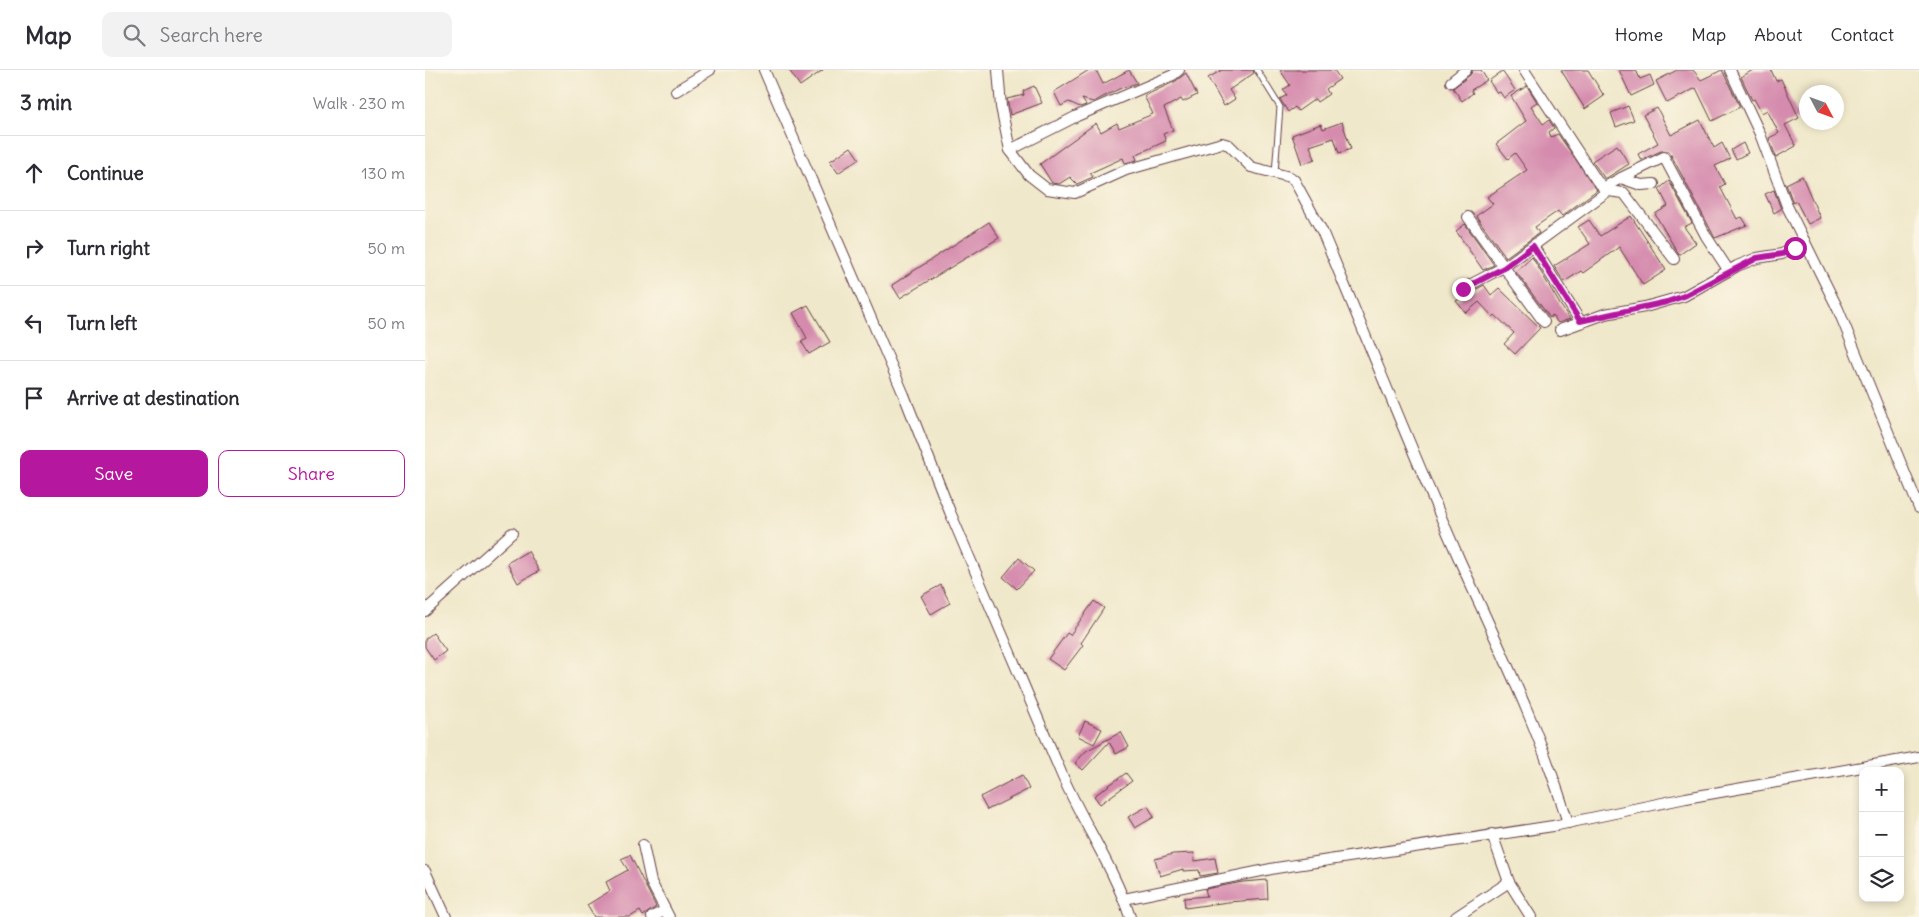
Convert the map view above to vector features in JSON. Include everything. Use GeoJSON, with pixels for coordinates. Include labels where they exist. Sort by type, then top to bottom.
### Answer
{"type":"FeatureCollection","features":[{"type":"Feature","properties":{"kind":"street"},"geometry":{"type":"LineString","coordinates":[[676,90],[709,70]]}},
{"type":"Feature","properties":{"kind":"street"},"geometry":{"type":"LineString","coordinates":[[764,70],[901,386],[947,503],[1061,775],[1077,810],[1124,899],[1130,917]]}},
{"type":"Feature","properties":{"kind":"street"},"geometry":{"type":"LineString","coordinates":[[997,70],[1001,107],[1010,150],[1029,175],[1047,189],[1068,194],[1089,188],[1126,170],[1222,143],[1229,145],[1251,167],[1290,177],[1294,180],[1322,231],[1460,561],[1493,632],[1535,733],[1568,823]]}},
{"type":"Feature","properties":{"kind":"street"},"geometry":{"type":"LineString","coordinates":[[1010,150],[1077,116],[1173,75],[1179,70]]}},
{"type":"Feature","properties":{"kind":"street"},"geometry":{"type":"LineString","coordinates":[[1451,82],[1466,70]]}},
{"type":"Feature","properties":{"kind":"street"},"geometry":{"type":"LineString","coordinates":[[1524,70],[1606,190],[1624,193],[1674,259]]}},
{"type":"Feature","properties":{"kind":"street"},"geometry":{"type":"LineString","coordinates":[[1730,70],[1760,134],[1787,206],[1838,309],[1919,508]]}},
{"type":"Feature","properties":{"kind":"street"},"geometry":{"type":"LineString","coordinates":[[1463,289],[1504,268],[1621,178],[1664,157],[1706,236],[1729,271]]}},
{"type":"Feature","properties":{"kind":"street"},"geometry":{"type":"LineString","coordinates":[[1621,178],[1641,185],[1654,184]]}},
{"type":"Feature","properties":{"kind":"street"},"geometry":{"type":"LineString","coordinates":[[1468,216],[1544,322]]}},
{"type":"Feature","properties":{"kind":"street"},"geometry":{"type":"LineString","coordinates":[[1560,330],[1580,321],[1667,302],[1699,289],[1729,271],[1757,258],[1782,254],[1805,242]]}},
{"type":"Feature","properties":{"kind":"street"},"geometry":{"type":"LineString","coordinates":[[1533,246],[1580,321]]}},
{"type":"Feature","properties":{"kind":"street"},"geometry":{"type":"LineString","coordinates":[[425,611],[512,533]]}},
{"type":"Feature","properties":{"kind":"street"},"geometry":{"type":"LineString","coordinates":[[1124,899],[1276,868],[1568,823],[1686,798],[1919,757]]}},
{"type":"Feature","properties":{"kind":"street"},"geometry":{"type":"LineString","coordinates":[[1492,834],[1509,882],[1531,917]]}},
{"type":"Feature","properties":{"kind":"street"},"geometry":{"type":"LineString","coordinates":[[643,845],[651,882],[666,914],[652,917]]}},
{"type":"Feature","properties":{"kind":"street"},"geometry":{"type":"LineString","coordinates":[[425,871],[446,917]]}},
{"type":"Feature","properties":{"kind":"street"},"geometry":{"type":"LineString","coordinates":[[1456,917],[1509,882]]}},
{"type":"Feature","properties":{"kind":"lane"},"geometry":{"type":"LineString","coordinates":[[1257,70],[1280,107],[1275,173]]}},
{"type":"Feature","properties":{"kind":"building"},"geometry":{"type":"Polygon","coordinates":[[[789,70],[823,70],[800,86],[789,70]]]}},
{"type":"Feature","properties":{"kind":"building"},"geometry":{"type":"Polygon","coordinates":[[[1089,70],[1096,70],[1103,84],[1129,70],[1137,83],[1121,88],[1093,102],[1082,99],[1086,105],[1080,107],[1069,102],[1061,106],[1054,92],[1089,70]]]}},
{"type":"Feature","properties":{"kind":"building"},"geometry":{"type":"Polygon","coordinates":[[[1222,70],[1253,70],[1254,73],[1229,90],[1235,99],[1224,106],[1208,78],[1222,70]]]}},
{"type":"Feature","properties":{"kind":"building"},"geometry":{"type":"Polygon","coordinates":[[[1280,70],[1334,70],[1340,79],[1326,89],[1329,94],[1317,102],[1315,99],[1298,111],[1295,107],[1288,112],[1280,99],[1287,95],[1283,90],[1290,85],[1280,70]]]}},
{"type":"Feature","properties":{"kind":"building"},"geometry":{"type":"Polygon","coordinates":[[[1473,70],[1481,70],[1487,80],[1471,90],[1473,93],[1462,101],[1453,88],[1470,75],[1473,70]]]}},
{"type":"Feature","properties":{"kind":"building"},"geometry":{"type":"Polygon","coordinates":[[[1561,70],[1588,70],[1604,96],[1585,109],[1561,70]]]}},
{"type":"Feature","properties":{"kind":"building"},"geometry":{"type":"Polygon","coordinates":[[[1619,70],[1636,70],[1640,79],[1650,75],[1654,85],[1631,96],[1619,70]]]}},
{"type":"Feature","properties":{"kind":"building"},"geometry":{"type":"Polygon","coordinates":[[[1677,70],[1693,70],[1701,80],[1722,70],[1740,107],[1712,121],[1696,88],[1667,103],[1656,81],[1677,70]]]}},
{"type":"Feature","properties":{"kind":"building"},"geometry":{"type":"Polygon","coordinates":[[[1753,70],[1771,70],[1776,81],[1781,79],[1799,118],[1785,125],[1796,146],[1776,157],[1769,138],[1779,133],[1767,110],[1762,113],[1754,99],[1752,100],[1741,77],[1753,70]]]}},
{"type":"Feature","properties":{"kind":"building"},"geometry":{"type":"Polygon","coordinates":[[[1502,71],[1515,90],[1504,98],[1500,92],[1497,93],[1489,81],[1502,71]]]}},
{"type":"Feature","properties":{"kind":"building"},"geometry":{"type":"Polygon","coordinates":[[[1186,73],[1197,95],[1183,102],[1181,99],[1164,108],[1173,130],[1163,134],[1166,141],[1135,155],[1137,160],[1125,163],[1123,158],[1090,173],[1093,177],[1077,184],[1070,177],[1059,184],[1052,183],[1040,164],[1096,123],[1101,132],[1117,123],[1119,128],[1153,114],[1144,96],[1176,81],[1186,73]]]}},
{"type":"Feature","properties":{"kind":"building"},"geometry":{"type":"Polygon","coordinates":[[[1034,86],[1042,103],[1010,115],[1007,99],[1024,95],[1023,91],[1034,86]]]}},
{"type":"Feature","properties":{"kind":"building"},"geometry":{"type":"Polygon","coordinates":[[[1527,86],[1537,102],[1531,106],[1543,124],[1549,120],[1554,128],[1549,132],[1551,137],[1558,134],[1597,190],[1562,216],[1558,211],[1535,227],[1539,233],[1506,257],[1476,216],[1493,204],[1487,197],[1527,170],[1515,153],[1508,159],[1496,144],[1526,121],[1511,96],[1527,86]]]}},
{"type":"Feature","properties":{"kind":"building"},"geometry":{"type":"Polygon","coordinates":[[[1628,106],[1634,120],[1616,127],[1611,113],[1628,106]]]}},
{"type":"Feature","properties":{"kind":"building"},"geometry":{"type":"Polygon","coordinates":[[[1657,108],[1671,135],[1700,120],[1714,148],[1722,143],[1730,159],[1715,166],[1725,184],[1720,187],[1737,219],[1742,217],[1747,225],[1715,238],[1669,151],[1661,151],[1641,160],[1638,154],[1658,143],[1643,115],[1657,108]]]}},
{"type":"Feature","properties":{"kind":"building"},"geometry":{"type":"Polygon","coordinates":[[[1342,122],[1351,149],[1339,153],[1334,138],[1310,146],[1315,159],[1302,164],[1292,135],[1321,124],[1323,129],[1342,122]]]}},
{"type":"Feature","properties":{"kind":"building"},"geometry":{"type":"Polygon","coordinates":[[[1743,143],[1748,153],[1736,159],[1731,150],[1743,143]]]}},
{"type":"Feature","properties":{"kind":"building"},"geometry":{"type":"Polygon","coordinates":[[[1617,145],[1629,164],[1605,179],[1592,161],[1617,145]]]}},
{"type":"Feature","properties":{"kind":"building"},"geometry":{"type":"Polygon","coordinates":[[[851,147],[859,159],[838,173],[830,161],[851,147]]]}},
{"type":"Feature","properties":{"kind":"building"},"geometry":{"type":"Polygon","coordinates":[[[1802,176],[1820,218],[1808,224],[1796,201],[1793,203],[1786,184],[1802,176]]]}},
{"type":"Feature","properties":{"kind":"building"},"geometry":{"type":"Polygon","coordinates":[[[1669,181],[1692,223],[1684,227],[1696,243],[1679,255],[1655,214],[1668,206],[1659,189],[1669,181]]]}},
{"type":"Feature","properties":{"kind":"building"},"geometry":{"type":"Polygon","coordinates":[[[1774,190],[1781,209],[1774,213],[1765,194],[1774,190]]]}},
{"type":"Feature","properties":{"kind":"building"},"geometry":{"type":"Polygon","coordinates":[[[1631,216],[1666,270],[1643,285],[1619,247],[1583,273],[1581,271],[1564,282],[1554,266],[1590,244],[1578,227],[1589,220],[1600,236],[1631,216]]]}},
{"type":"Feature","properties":{"kind":"building"},"geometry":{"type":"Polygon","coordinates":[[[989,222],[999,238],[900,298],[892,285],[989,222]]]}},
{"type":"Feature","properties":{"kind":"building"},"geometry":{"type":"Polygon","coordinates":[[[1465,224],[1494,265],[1483,270],[1456,231],[1465,224]]]}},
{"type":"Feature","properties":{"kind":"building"},"geometry":{"type":"Polygon","coordinates":[[[1532,257],[1570,319],[1558,323],[1552,315],[1550,318],[1516,272],[1532,257]]]}},
{"type":"Feature","properties":{"kind":"building"},"geometry":{"type":"Polygon","coordinates":[[[1484,285],[1491,295],[1499,288],[1540,328],[1515,354],[1504,344],[1514,333],[1495,315],[1493,317],[1479,302],[1466,313],[1456,301],[1484,285]]]}},
{"type":"Feature","properties":{"kind":"building"},"geometry":{"type":"Polygon","coordinates":[[[808,305],[830,342],[809,354],[801,341],[807,338],[793,313],[808,305]]]}},
{"type":"Feature","properties":{"kind":"building"},"geometry":{"type":"Polygon","coordinates":[[[528,551],[539,571],[518,583],[507,563],[528,551]]]}},
{"type":"Feature","properties":{"kind":"building"},"geometry":{"type":"Polygon","coordinates":[[[1019,558],[1034,571],[1017,589],[1003,577],[1019,558]]]}},
{"type":"Feature","properties":{"kind":"building"},"geometry":{"type":"Polygon","coordinates":[[[941,585],[950,603],[931,614],[921,596],[941,585]]]}},
{"type":"Feature","properties":{"kind":"building"},"geometry":{"type":"Polygon","coordinates":[[[1094,601],[1104,608],[1081,643],[1083,645],[1064,670],[1048,659],[1067,633],[1070,635],[1094,601]]]}},
{"type":"Feature","properties":{"kind":"building"},"geometry":{"type":"Polygon","coordinates":[[[433,633],[446,651],[434,660],[425,647],[425,639],[433,633]]]}},
{"type":"Feature","properties":{"kind":"building"},"geometry":{"type":"Polygon","coordinates":[[[1085,721],[1102,729],[1094,744],[1078,736],[1085,721]]]}},
{"type":"Feature","properties":{"kind":"building"},"geometry":{"type":"Polygon","coordinates":[[[1121,732],[1129,747],[1116,754],[1109,742],[1083,770],[1075,763],[1086,751],[1121,732]]]}},
{"type":"Feature","properties":{"kind":"building"},"geometry":{"type":"Polygon","coordinates":[[[1126,773],[1132,781],[1100,804],[1094,796],[1126,773]]]}},
{"type":"Feature","properties":{"kind":"building"},"geometry":{"type":"Polygon","coordinates":[[[1022,775],[1029,789],[987,810],[980,797],[1022,775]]]}},
{"type":"Feature","properties":{"kind":"building"},"geometry":{"type":"Polygon","coordinates":[[[1148,806],[1154,817],[1135,828],[1128,817],[1148,806]]]}},
{"type":"Feature","properties":{"kind":"building"},"geometry":{"type":"Polygon","coordinates":[[[1194,853],[1195,861],[1215,858],[1218,873],[1200,876],[1199,870],[1183,871],[1183,869],[1160,876],[1155,859],[1173,854],[1194,853]]]}},
{"type":"Feature","properties":{"kind":"building"},"geometry":{"type":"Polygon","coordinates":[[[630,855],[656,907],[643,916],[640,911],[630,917],[594,917],[587,905],[610,891],[606,882],[628,870],[621,859],[630,855]]]}},
{"type":"Feature","properties":{"kind":"building"},"geometry":{"type":"Polygon","coordinates":[[[1267,880],[1268,899],[1185,908],[1184,898],[1207,896],[1205,889],[1267,880]]]}},
{"type":"Feature","properties":{"kind":"route"},"geometry":{"type":"LineString","coordinates":[[1463,289],[1504,268],[1533,246],[1580,321],[1605,314],[1667,302],[1699,289],[1737,266],[1757,258],[1782,254],[1795,248]]}}]}
